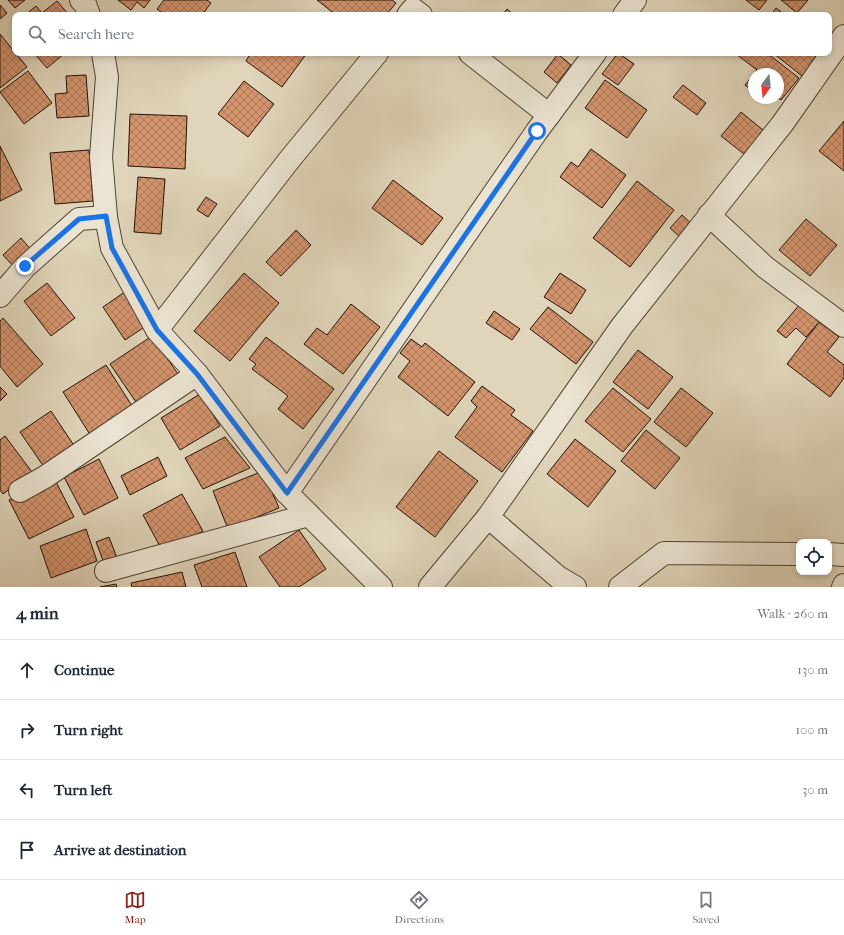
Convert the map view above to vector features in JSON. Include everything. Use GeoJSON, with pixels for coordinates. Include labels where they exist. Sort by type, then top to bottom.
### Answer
{"type":"FeatureCollection","features":[{"type":"Feature","properties":{"kind":"street"},"geometry":{"type":"LineString","coordinates":[[81,0],[85,4],[88,12]]}},
{"type":"Feature","properties":{"kind":"street"},"geometry":{"type":"LineString","coordinates":[[626,12],[635,0]]}},
{"type":"Feature","properties":{"kind":"street"},"geometry":{"type":"LineString","coordinates":[[832,53],[844,36]]}},
{"type":"Feature","properties":{"kind":"street"},"geometry":{"type":"LineString","coordinates":[[104,56],[107,77],[101,157],[106,216],[112,248],[157,330],[197,374],[287,493],[309,515],[369,583]]}},
{"type":"Feature","properties":{"kind":"street"},"geometry":{"type":"LineString","coordinates":[[157,330],[290,159],[375,56]]}},
{"type":"Feature","properties":{"kind":"street"},"geometry":{"type":"LineString","coordinates":[[474,56],[549,115]]}},
{"type":"Feature","properties":{"kind":"street"},"geometry":{"type":"LineString","coordinates":[[287,493],[549,115],[593,56]]}},
{"type":"Feature","properties":{"kind":"street"},"geometry":{"type":"LineString","coordinates":[[430,587],[488,517],[622,326],[783,123],[830,56]]}},
{"type":"Feature","properties":{"kind":"street"},"geometry":{"type":"LineString","coordinates":[[709,215],[764,266],[844,326]]}},
{"type":"Feature","properties":{"kind":"street"},"geometry":{"type":"LineString","coordinates":[[0,296],[25,266],[79,219],[106,216]]}},
{"type":"Feature","properties":{"kind":"street"},"geometry":{"type":"LineString","coordinates":[[20,491],[45,477],[197,374]]}},
{"type":"Feature","properties":{"kind":"street"},"geometry":{"type":"LineString","coordinates":[[106,571],[309,515]]}},
{"type":"Feature","properties":{"kind":"street"},"geometry":{"type":"LineString","coordinates":[[488,517],[558,577],[575,587]]}},
{"type":"Feature","properties":{"kind":"street"},"geometry":{"type":"LineString","coordinates":[[620,587],[664,553],[796,554]]}},
{"type":"Feature","properties":{"kind":"street"},"geometry":{"type":"LineString","coordinates":[[832,554],[844,555]]}},
{"type":"Feature","properties":{"kind":"building"},"geometry":{"type":"Polygon","coordinates":[[[8,0],[25,0],[15,8],[8,0]]]}},
{"type":"Feature","properties":{"kind":"building"},"geometry":{"type":"Polygon","coordinates":[[[118,0],[150,0],[144,8],[137,2],[131,10],[118,0]]]}},
{"type":"Feature","properties":{"kind":"building"},"geometry":{"type":"Polygon","coordinates":[[[164,0],[207,0],[211,3],[204,12],[161,12],[157,9],[164,0]]]}},
{"type":"Feature","properties":{"kind":"building"},"geometry":{"type":"Polygon","coordinates":[[[317,0],[392,0],[396,3],[388,12],[332,12],[317,0]]]}},
{"type":"Feature","properties":{"kind":"building"},"geometry":{"type":"Polygon","coordinates":[[[746,0],[767,0],[759,10],[746,0]]]}},
{"type":"Feature","properties":{"kind":"building"},"geometry":{"type":"Polygon","coordinates":[[[781,0],[808,0],[798,12],[796,12],[781,0]]]}},
{"type":"Feature","properties":{"kind":"building"},"geometry":{"type":"Polygon","coordinates":[[[57,1],[66,12],[43,12],[57,1]]]}},
{"type":"Feature","properties":{"kind":"building"},"geometry":{"type":"Polygon","coordinates":[[[0,5],[7,13],[0,19],[0,5]]]}},
{"type":"Feature","properties":{"kind":"building"},"geometry":{"type":"Polygon","coordinates":[[[36,6],[41,12],[29,12],[36,6]]]}},
{"type":"Feature","properties":{"kind":"building"},"geometry":{"type":"Polygon","coordinates":[[[776,8],[781,12],[773,12],[776,8]]]}},
{"type":"Feature","properties":{"kind":"building"},"geometry":{"type":"Polygon","coordinates":[[[0,34],[12,49],[12,56],[18,56],[27,67],[0,88],[0,34]]]}},
{"type":"Feature","properties":{"kind":"building"},"geometry":{"type":"Polygon","coordinates":[[[37,56],[61,56],[47,68],[37,56]]]}},
{"type":"Feature","properties":{"kind":"building"},"geometry":{"type":"Polygon","coordinates":[[[249,56],[305,56],[282,87],[246,61],[249,56]]]}},
{"type":"Feature","properties":{"kind":"building"},"geometry":{"type":"Polygon","coordinates":[[[556,56],[560,56],[571,65],[557,83],[544,72],[556,56]]]}},
{"type":"Feature","properties":{"kind":"building"},"geometry":{"type":"Polygon","coordinates":[[[616,56],[622,56],[634,64],[618,85],[602,74],[616,56]]]}},
{"type":"Feature","properties":{"kind":"building"},"geometry":{"type":"Polygon","coordinates":[[[739,56],[771,56],[799,78],[784,96],[784,68],[754,68],[739,56]]]}},
{"type":"Feature","properties":{"kind":"building"},"geometry":{"type":"Polygon","coordinates":[[[777,56],[818,56],[802,76],[777,56]]]}},
{"type":"Feature","properties":{"kind":"building"},"geometry":{"type":"Polygon","coordinates":[[[28,71],[52,103],[24,124],[0,92],[28,71]]]}},
{"type":"Feature","properties":{"kind":"building"},"geometry":{"type":"Polygon","coordinates":[[[86,75],[89,116],[57,118],[55,94],[67,93],[66,76],[86,75]]]}},
{"type":"Feature","properties":{"kind":"building"},"geometry":{"type":"Polygon","coordinates":[[[605,80],[647,110],[627,138],[585,108],[605,80]]]}},
{"type":"Feature","properties":{"kind":"building"},"geometry":{"type":"Polygon","coordinates":[[[244,81],[274,104],[248,137],[218,114],[244,81]]]}},
{"type":"Feature","properties":{"kind":"building"},"geometry":{"type":"Polygon","coordinates":[[[683,85],[706,103],[697,115],[673,97],[683,85]]]}},
{"type":"Feature","properties":{"kind":"building"},"geometry":{"type":"Polygon","coordinates":[[[741,112],[763,130],[744,154],[721,136],[741,112]]]}},
{"type":"Feature","properties":{"kind":"building"},"geometry":{"type":"Polygon","coordinates":[[[130,114],[187,116],[185,169],[128,166],[130,114]]]}},
{"type":"Feature","properties":{"kind":"building"},"geometry":{"type":"Polygon","coordinates":[[[844,121],[844,171],[819,151],[844,121]]]}},
{"type":"Feature","properties":{"kind":"building"},"geometry":{"type":"Polygon","coordinates":[[[0,146],[22,190],[0,201],[0,146]]]}},
{"type":"Feature","properties":{"kind":"building"},"geometry":{"type":"Polygon","coordinates":[[[591,149],[626,175],[602,208],[560,177],[571,162],[578,167],[591,149]]]}},
{"type":"Feature","properties":{"kind":"building"},"geometry":{"type":"Polygon","coordinates":[[[89,150],[93,201],[55,204],[50,153],[89,150]]]}},
{"type":"Feature","properties":{"kind":"building"},"geometry":{"type":"Polygon","coordinates":[[[138,177],[165,179],[161,234],[134,232],[138,177]]]}},
{"type":"Feature","properties":{"kind":"building"},"geometry":{"type":"Polygon","coordinates":[[[393,180],[443,218],[422,245],[372,208],[393,180]]]}},
{"type":"Feature","properties":{"kind":"building"},"geometry":{"type":"Polygon","coordinates":[[[637,181],[674,210],[630,267],[593,238],[637,181]]]}},
{"type":"Feature","properties":{"kind":"building"},"geometry":{"type":"Polygon","coordinates":[[[206,197],[217,204],[208,217],[197,210],[206,197]]]}},
{"type":"Feature","properties":{"kind":"building"},"geometry":{"type":"Polygon","coordinates":[[[682,215],[694,226],[682,239],[670,228],[682,215]]]}},
{"type":"Feature","properties":{"kind":"building"},"geometry":{"type":"Polygon","coordinates":[[[806,219],[837,245],[810,276],[779,250],[806,219]]]}},
{"type":"Feature","properties":{"kind":"building"},"geometry":{"type":"Polygon","coordinates":[[[296,230],[311,245],[281,276],[266,262],[296,230]]]}},
{"type":"Feature","properties":{"kind":"building"},"geometry":{"type":"Polygon","coordinates":[[[21,238],[32,251],[14,267],[3,255],[21,238]]]}},
{"type":"Feature","properties":{"kind":"building"},"geometry":{"type":"Polygon","coordinates":[[[244,273],[279,303],[230,361],[194,331],[244,273]]]}},
{"type":"Feature","properties":{"kind":"building"},"geometry":{"type":"Polygon","coordinates":[[[560,273],[586,290],[571,314],[544,297],[560,273]]]}},
{"type":"Feature","properties":{"kind":"building"},"geometry":{"type":"Polygon","coordinates":[[[47,283],[75,318],[51,336],[24,301],[47,283]]]}},
{"type":"Feature","properties":{"kind":"building"},"geometry":{"type":"Polygon","coordinates":[[[129,289],[152,322],[125,340],[103,307],[129,289]]]}},
{"type":"Feature","properties":{"kind":"building"},"geometry":{"type":"Polygon","coordinates":[[[801,303],[821,320],[806,337],[796,328],[786,338],[777,331],[801,303]]]}},
{"type":"Feature","properties":{"kind":"building"},"geometry":{"type":"Polygon","coordinates":[[[351,304],[380,327],[343,374],[304,344],[317,328],[327,335],[351,304]]]}},
{"type":"Feature","properties":{"kind":"building"},"geometry":{"type":"Polygon","coordinates":[[[548,307],[593,342],[576,364],[530,329],[548,307]]]}},
{"type":"Feature","properties":{"kind":"building"},"geometry":{"type":"Polygon","coordinates":[[[494,311],[520,329],[512,340],[486,323],[494,311]]]}},
{"type":"Feature","properties":{"kind":"building"},"geometry":{"type":"Polygon","coordinates":[[[3,318],[43,364],[17,387],[0,366],[0,321],[3,318]]]}},
{"type":"Feature","properties":{"kind":"building"},"geometry":{"type":"Polygon","coordinates":[[[819,322],[839,337],[827,352],[844,365],[844,378],[830,397],[787,364],[819,322]]]}},
{"type":"Feature","properties":{"kind":"building"},"geometry":{"type":"Polygon","coordinates":[[[152,336],[180,377],[138,405],[110,364],[152,336]]]}},
{"type":"Feature","properties":{"kind":"building"},"geometry":{"type":"Polygon","coordinates":[[[266,337],[334,389],[303,429],[278,409],[288,396],[252,369],[256,364],[249,359],[266,337]]]}},
{"type":"Feature","properties":{"kind":"building"},"geometry":{"type":"Polygon","coordinates":[[[411,339],[422,347],[425,343],[475,382],[448,416],[398,377],[410,361],[400,353],[411,339]]]}},
{"type":"Feature","properties":{"kind":"building"},"geometry":{"type":"Polygon","coordinates":[[[638,350],[673,377],[648,409],[613,382],[638,350]]]}},
{"type":"Feature","properties":{"kind":"building"},"geometry":{"type":"Polygon","coordinates":[[[106,365],[134,409],[91,436],[63,392],[106,365]]]}},
{"type":"Feature","properties":{"kind":"building"},"geometry":{"type":"Polygon","coordinates":[[[482,386],[515,410],[511,415],[533,431],[502,472],[455,437],[477,407],[471,401],[482,386]]]}},
{"type":"Feature","properties":{"kind":"building"},"geometry":{"type":"Polygon","coordinates":[[[0,387],[7,394],[0,401],[0,387]]]}},
{"type":"Feature","properties":{"kind":"building"},"geometry":{"type":"Polygon","coordinates":[[[613,388],[651,419],[623,452],[585,421],[613,388]]]}},
{"type":"Feature","properties":{"kind":"building"},"geometry":{"type":"Polygon","coordinates":[[[681,388],[713,413],[686,447],[654,422],[681,388]]]}},
{"type":"Feature","properties":{"kind":"building"},"geometry":{"type":"Polygon","coordinates":[[[200,394],[220,426],[180,450],[161,418],[200,394]]]}},
{"type":"Feature","properties":{"kind":"building"},"geometry":{"type":"Polygon","coordinates":[[[51,411],[75,447],[44,467],[20,432],[51,411]]]}},
{"type":"Feature","properties":{"kind":"building"},"geometry":{"type":"Polygon","coordinates":[[[646,430],[680,458],[655,489],[621,461],[646,430]]]}},
{"type":"Feature","properties":{"kind":"building"},"geometry":{"type":"Polygon","coordinates":[[[5,436],[32,472],[3,494],[0,490],[0,440],[5,436]]]}},
{"type":"Feature","properties":{"kind":"building"},"geometry":{"type":"Polygon","coordinates":[[[225,437],[250,468],[203,489],[185,458],[225,437]]]}},
{"type":"Feature","properties":{"kind":"building"},"geometry":{"type":"Polygon","coordinates":[[[575,439],[616,471],[588,507],[547,474],[575,439]]]}},
{"type":"Feature","properties":{"kind":"building"},"geometry":{"type":"Polygon","coordinates":[[[439,451],[478,481],[435,537],[396,507],[439,451]]]}},
{"type":"Feature","properties":{"kind":"building"},"geometry":{"type":"Polygon","coordinates":[[[158,457],[167,476],[130,495],[121,476],[158,457]]]}},
{"type":"Feature","properties":{"kind":"building"},"geometry":{"type":"Polygon","coordinates":[[[99,459],[118,498],[84,515],[64,477],[99,459]]]}},
{"type":"Feature","properties":{"kind":"building"},"geometry":{"type":"Polygon","coordinates":[[[263,471],[279,508],[228,529],[213,491],[263,471]]]}},
{"type":"Feature","properties":{"kind":"building"},"geometry":{"type":"Polygon","coordinates":[[[54,478],[74,517],[29,539],[9,500],[54,478]]]}},
{"type":"Feature","properties":{"kind":"building"},"geometry":{"type":"Polygon","coordinates":[[[182,494],[203,531],[163,552],[143,515],[182,494]]]}},
{"type":"Feature","properties":{"kind":"building"},"geometry":{"type":"Polygon","coordinates":[[[86,529],[97,561],[51,578],[40,546],[86,529]]]}},
{"type":"Feature","properties":{"kind":"building"},"geometry":{"type":"Polygon","coordinates":[[[299,530],[326,569],[299,587],[280,587],[259,557],[299,530]]]}},
{"type":"Feature","properties":{"kind":"building"},"geometry":{"type":"Polygon","coordinates":[[[109,537],[117,558],[104,563],[96,542],[109,537]]]}},
{"type":"Feature","properties":{"kind":"building"},"geometry":{"type":"Polygon","coordinates":[[[235,552],[247,587],[202,587],[194,565],[235,552]]]}},
{"type":"Feature","properties":{"kind":"building"},"geometry":{"type":"Polygon","coordinates":[[[182,572],[186,587],[132,587],[131,583],[182,572]]]}},
{"type":"Feature","properties":{"kind":"building"},"geometry":{"type":"Polygon","coordinates":[[[116,584],[117,587],[100,587],[116,584]]]}},
{"type":"Feature","properties":{"kind":"route"},"geometry":{"type":"LineString","coordinates":[[25,266],[79,219],[106,216],[112,248],[157,330],[197,374],[287,493],[537,131]]}}]}
